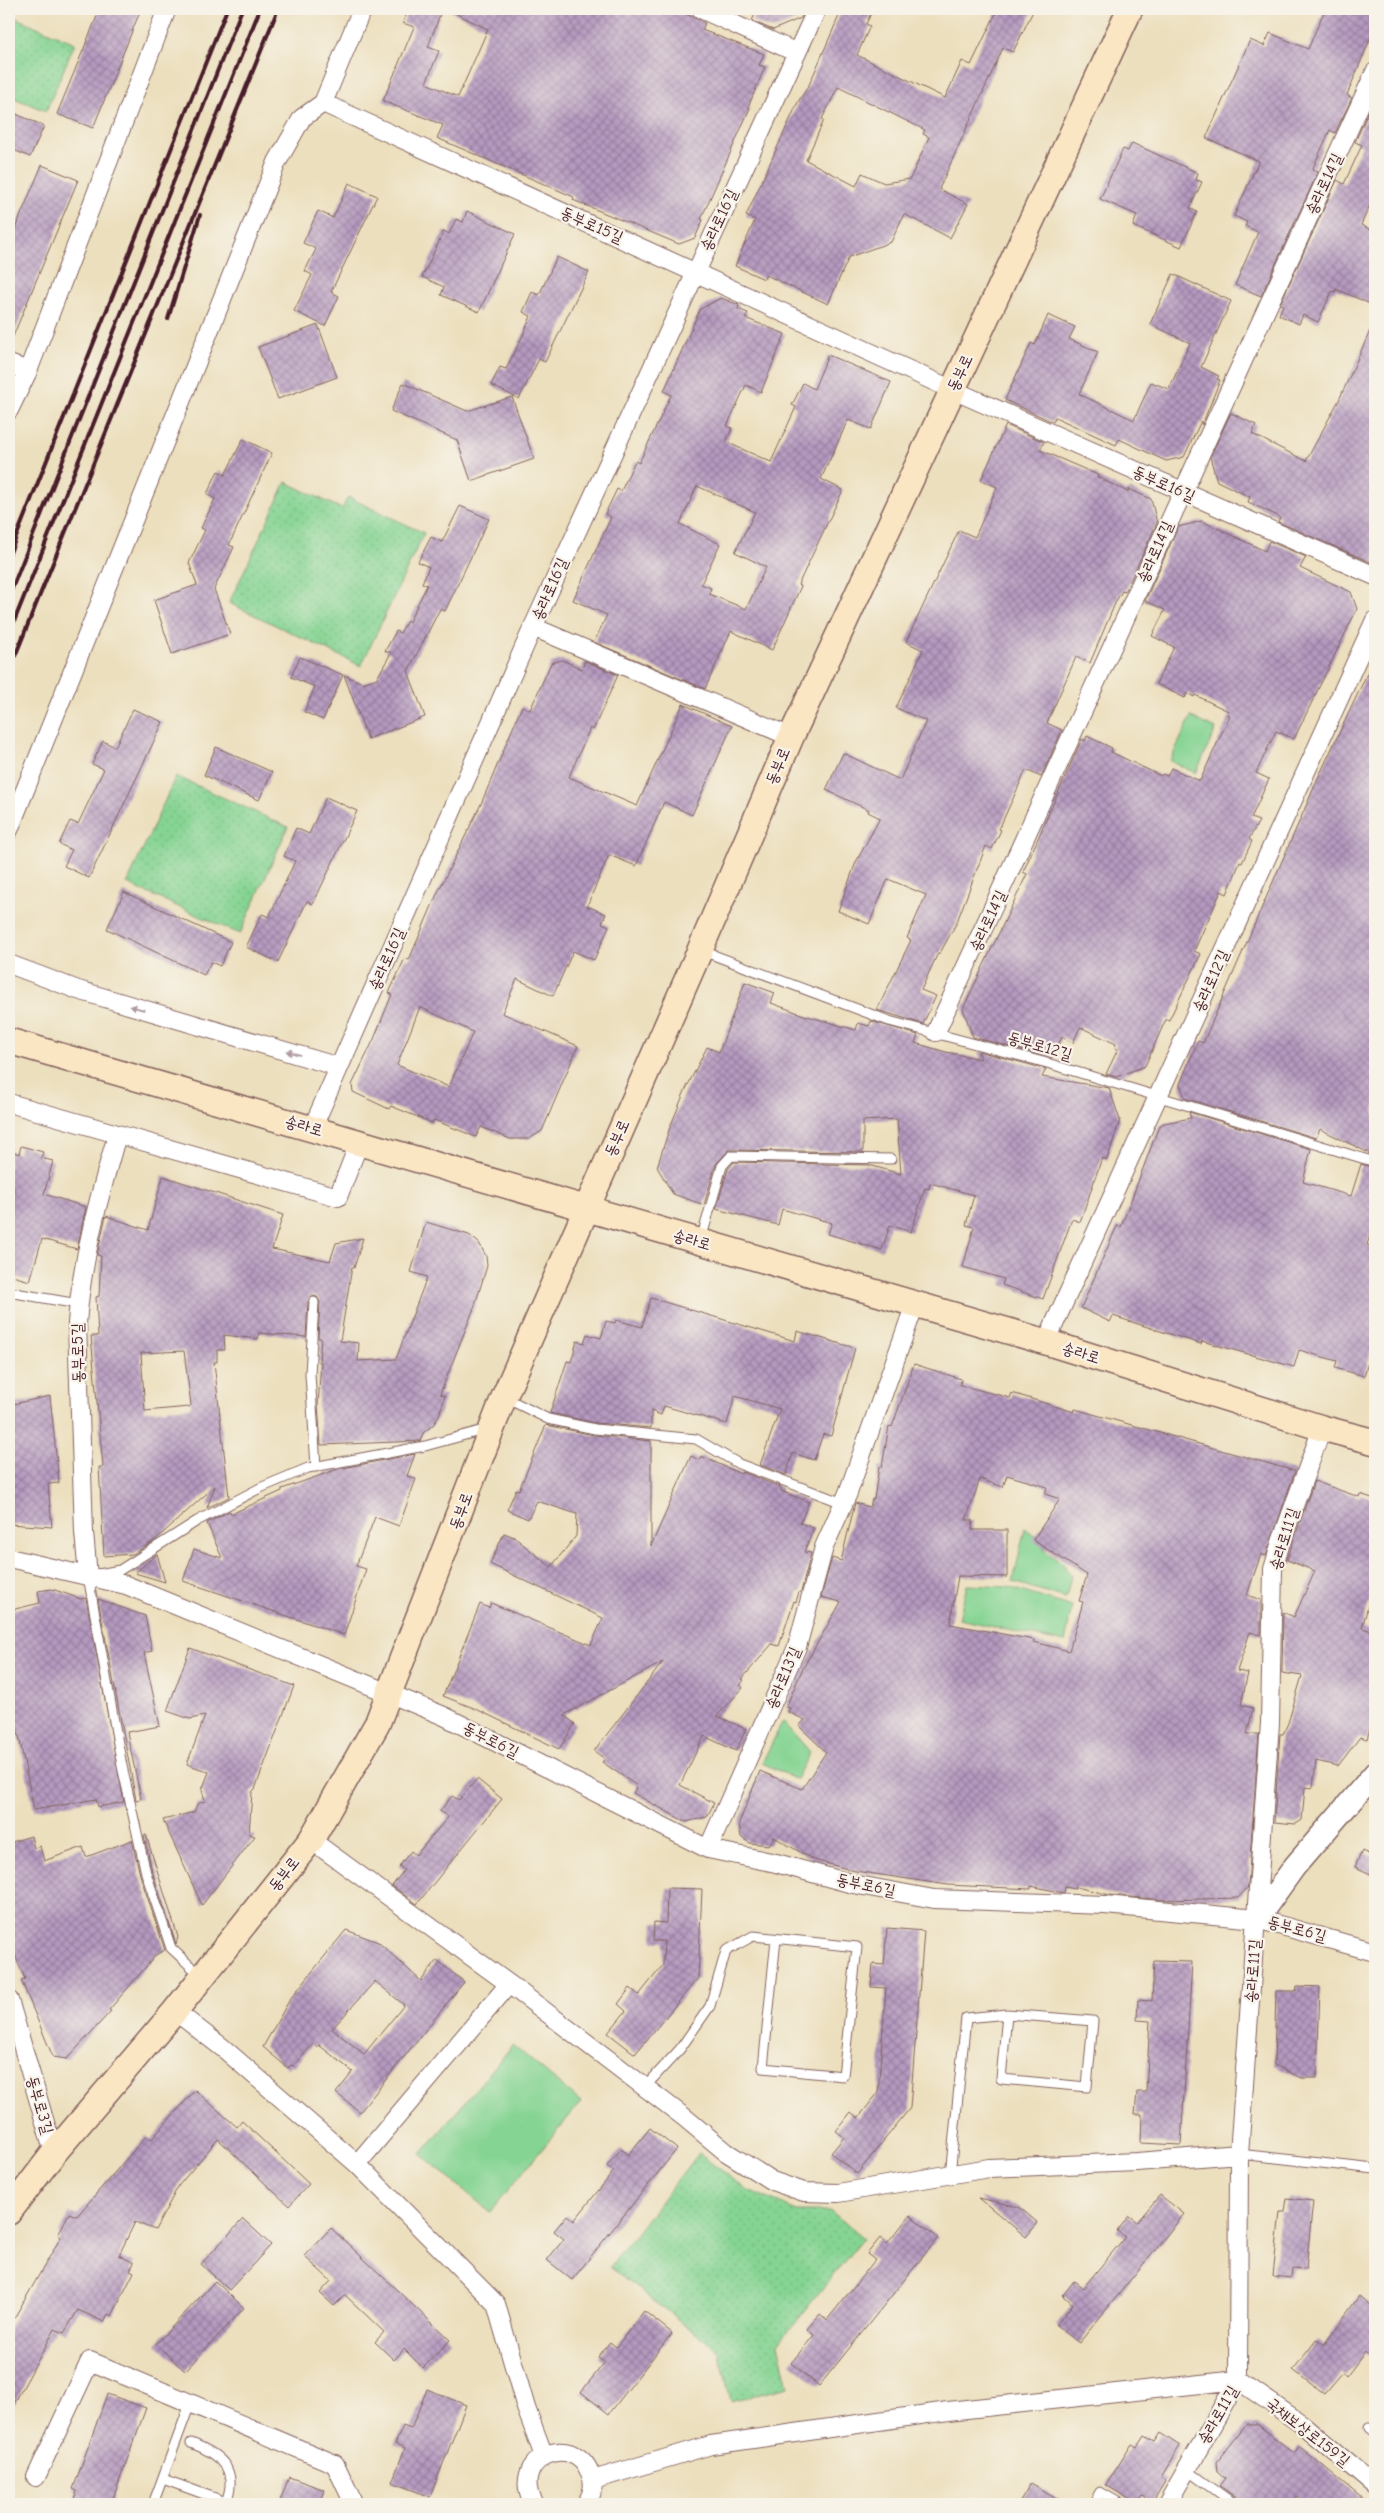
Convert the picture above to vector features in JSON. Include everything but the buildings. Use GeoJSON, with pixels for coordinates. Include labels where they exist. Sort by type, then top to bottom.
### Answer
{"type":"FeatureCollection","features":[{"type":"Feature","properties":{"kind":"main road","name":"동부로"},"geometry":{"type":"LineString","coordinates":[[9,2212],[54,2153],[175,2011],[311,1840],[378,1724],[504,1397],[791,737],[1130,9]]}},
{"type":"Feature","properties":{"kind":"main road","name":"송라로"},"geometry":{"type":"LineString","coordinates":[[9,1041],[1046,1342],[1322,1428],[1375,1442]]}},
{"type":"Feature","properties":{"kind":"street"},"geometry":{"type":"LineString","coordinates":[[9,410],[28,372],[167,9]]}},
{"type":"Feature","properties":{"kind":"street"},"geometry":{"type":"LineString","coordinates":[[9,830],[277,162],[302,118],[323,103],[362,9]]}},
{"type":"Feature","properties":{"kind":"street"},"geometry":{"type":"LineString","coordinates":[[701,9],[796,52]]}},
{"type":"Feature","properties":{"kind":"street","name":"송라로16길"},"geometry":{"type":"LineString","coordinates":[[312,1129],[533,627],[817,9]]}},
{"type":"Feature","properties":{"kind":"street","name":"송라로14길"},"geometry":{"type":"LineString","coordinates":[[936,1032],[1375,72]]}},
{"type":"Feature","properties":{"kind":"street","name":"동부로15길"},"geometry":{"type":"LineString","coordinates":[[323,103],[952,390]]}},
{"type":"Feature","properties":{"kind":"street"},"geometry":{"type":"LineString","coordinates":[[9,364],[28,372]]}},
{"type":"Feature","properties":{"kind":"street","name":"동부로16길"},"geometry":{"type":"LineString","coordinates":[[952,390],[1375,576]]}},
{"type":"Feature","properties":{"kind":"street","name":"송라로12길"},"geometry":{"type":"LineString","coordinates":[[1046,1342],[1375,620]]}},
{"type":"Feature","properties":{"kind":"street","name":"동부로"},"geometry":{"type":"LineString","coordinates":[[533,627],[791,737]]}},
{"type":"Feature","properties":{"kind":"street"},"geometry":{"type":"LineString","coordinates":[[9,964],[78,990],[339,1067]]}},
{"type":"Feature","properties":{"kind":"street"},"geometry":{"type":"LineString","coordinates":[[9,1102],[117,1135],[338,1196],[359,1143]]}},
{"type":"Feature","properties":{"kind":"street","name":"동부로5길"},"geometry":{"type":"LineString","coordinates":[[88,1576],[84,1532],[78,1393],[78,1304],[97,1201],[117,1135]]}},
{"type":"Feature","properties":{"kind":"street","name":"송라로13길"},"geometry":{"type":"LineString","coordinates":[[708,1849],[797,1647],[824,1547],[843,1503],[914,1304]]}},
{"type":"Feature","properties":{"kind":"street","name":"송라로11길"},"geometry":{"type":"LineString","coordinates":[[1168,2504],[1238,2380],[1239,2154],[1270,1723],[1273,1569],[1322,1428]]}},
{"type":"Feature","properties":{"kind":"street","name":"동부로6길"},"geometry":{"type":"LineString","coordinates":[[9,1558],[126,1585],[389,1696],[444,1716],[708,1849],[776,1863],[853,1884],[934,1899],[1105,1905],[1257,1919],[1375,1952]]}},
{"type":"Feature","properties":{"kind":"street"},"geometry":{"type":"LineString","coordinates":[[1257,1919],[1296,1866],[1375,1773]]}},
{"type":"Feature","properties":{"kind":"street"},"geometry":{"type":"LineString","coordinates":[[311,1840],[509,1984],[645,2087],[726,2152],[772,2181],[804,2192],[838,2193],[989,2168],[1137,2162],[1239,2154]]}},
{"type":"Feature","properties":{"kind":"street"},"geometry":{"type":"LineString","coordinates":[[357,2164],[509,1984]]}},
{"type":"Feature","properties":{"kind":"street","name":"동부로3길"},"geometry":{"type":"LineString","coordinates":[[9,2000],[54,2153]]}},
{"type":"Feature","properties":{"kind":"street"},"geometry":{"type":"LineString","coordinates":[[175,2011],[223,2048],[357,2164],[496,2304],[526,2408],[544,2456]]}},
{"type":"Feature","properties":{"kind":"street"},"geometry":{"type":"LineString","coordinates":[[36,2477],[90,2361],[335,2464],[354,2504]]}},
{"type":"Feature","properties":{"kind":"street"},"geometry":{"type":"LineString","coordinates":[[593,2480],[711,2445],[948,2411],[1238,2380]]}},
{"type":"Feature","properties":{"kind":"street","name":"국채보상로159길"},"geometry":{"type":"LineString","coordinates":[[1238,2380],[1303,2425],[1375,2486]]}},
{"type":"Feature","properties":{"kind":"street"},"geometry":{"type":"LineString","coordinates":[[532,2504],[527,2482],[530,2471],[544,2456],[554,2452],[574,2455],[586,2465],[593,2480],[593,2489],[586,2504]]}},
{"type":"Feature","properties":{"kind":"lane","name":"동부로12길"},"geometry":{"type":"LineString","coordinates":[[700,950],[889,1021],[1047,1063],[1157,1098],[1375,1162]]}},
{"type":"Feature","properties":{"kind":"lane"},"geometry":{"type":"LineString","coordinates":[[700,1242],[722,1166],[731,1156],[891,1158]]}},
{"type":"Feature","properties":{"kind":"lane"},"geometry":{"type":"LineString","coordinates":[[9,1292],[78,1304]]}},
{"type":"Feature","properties":{"kind":"lane"},"geometry":{"type":"LineString","coordinates":[[314,1302],[310,1374],[316,1467]]}},
{"type":"Feature","properties":{"kind":"lane"},"geometry":{"type":"LineString","coordinates":[[504,1397],[548,1419],[566,1423],[594,1429],[696,1439],[739,1464],[843,1503]]}},
{"type":"Feature","properties":{"kind":"lane"},"geometry":{"type":"LineString","coordinates":[[202,1977],[171,1948],[146,1873],[122,1766],[88,1576],[120,1570],[197,1520],[260,1488],[316,1467],[425,1446],[492,1428]]}},
{"type":"Feature","properties":{"kind":"lane"},"geometry":{"type":"LineString","coordinates":[[645,2087],[680,2049],[710,2006],[726,1952],[753,1936],[857,1947],[843,2076],[763,2068],[776,1939]]}},
{"type":"Feature","properties":{"kind":"lane"},"geometry":{"type":"LineString","coordinates":[[950,2175],[966,2018],[1006,2014],[1093,2021],[1087,2087],[1000,2080],[1006,2014]]}},
{"type":"Feature","properties":{"kind":"lane"},"geometry":{"type":"LineString","coordinates":[[1239,2154],[1375,2169]]}},
{"type":"Feature","properties":{"kind":"lane"},"geometry":{"type":"LineString","coordinates":[[153,2504],[190,2404]]}},
{"type":"Feature","properties":{"kind":"lane"},"geometry":{"type":"LineString","coordinates":[[163,2479],[226,2503],[230,2490],[229,2470],[211,2452],[191,2443]]}},
{"type":"Feature","properties":{"kind":"lane"},"geometry":{"type":"LineString","coordinates":[[1187,2470],[1234,2504]]}},
{"type":"Feature","properties":{"kind":"lane"},"geometry":{"type":"LineString","coordinates":[[1093,2504],[1100,2492],[1121,2504]]}},
{"type":"Feature","properties":{"kind":"green space"},"geometry":{"type":"Polygon","coordinates":[[[9,15],[75,43],[46,111],[9,96],[9,15]]]}},
{"type":"Feature","properties":{"kind":"green space"},"geometry":{"type":"Polygon","coordinates":[[[286,482],[342,509],[348,497],[424,533],[361,666],[229,603],[286,482]]]}},
{"type":"Feature","properties":{"kind":"green space"},"geometry":{"type":"Polygon","coordinates":[[[1191,717],[1216,729],[1196,773],[1170,761],[1191,717]]]}},
{"type":"Feature","properties":{"kind":"green space"},"geometry":{"type":"Polygon","coordinates":[[[176,776],[288,827],[240,934],[127,884],[176,776]]]}},
{"type":"Feature","properties":{"kind":"green space"},"geometry":{"type":"Polygon","coordinates":[[[1025,1528],[1046,1544],[1044,1550],[1063,1564],[1071,1575],[1066,1598],[1013,1582],[1025,1528]]]}},
{"type":"Feature","properties":{"kind":"green space"},"geometry":{"type":"Polygon","coordinates":[[[967,1585],[1008,1587],[1072,1607],[1065,1643],[959,1619],[967,1585]]]}},
{"type":"Feature","properties":{"kind":"green space"},"geometry":{"type":"Polygon","coordinates":[[[783,1721],[810,1752],[796,1779],[762,1763],[783,1721]]]}},
{"type":"Feature","properties":{"kind":"green space"},"geometry":{"type":"Polygon","coordinates":[[[513,2045],[581,2102],[490,2212],[421,2154],[513,2045]]]}},
{"type":"Feature","properties":{"kind":"green space"},"geometry":{"type":"Polygon","coordinates":[[[698,2153],[744,2188],[797,2211],[831,2211],[863,2238],[778,2344],[788,2387],[731,2401],[719,2351],[610,2267],[698,2153]]]}},
{"type":"Feature","properties":{"kind":"railway"},"geometry":{"type":"LineString","coordinates":[[9,555],[227,9]]}},
{"type":"Feature","properties":{"kind":"railway"},"geometry":{"type":"LineString","coordinates":[[9,596],[242,9]]}},
{"type":"Feature","properties":{"kind":"railway"},"geometry":{"type":"LineString","coordinates":[[9,634],[260,9]]}},
{"type":"Feature","properties":{"kind":"railway"},"geometry":{"type":"LineString","coordinates":[[9,671],[278,9]]}},
{"type":"Feature","properties":{"kind":"railway"},"geometry":{"type":"LineString","coordinates":[[168,319],[200,215]]}}]}
